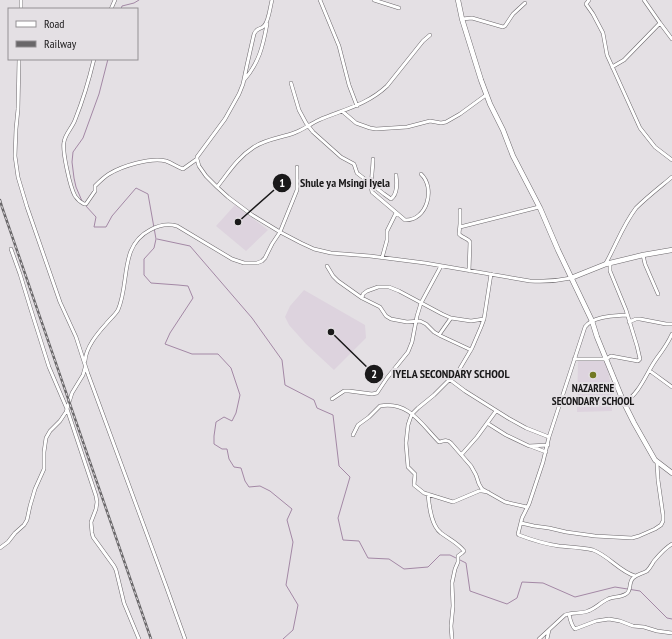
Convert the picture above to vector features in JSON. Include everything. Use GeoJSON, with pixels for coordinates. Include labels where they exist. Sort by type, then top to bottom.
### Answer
{"type":"FeatureCollection","features":[{"type":"Feature","properties":{"kind":"street"},"geometry":{"type":"LineString","coordinates":[[244,81],[258,60],[272,0]]}},
{"type":"Feature","properties":{"kind":"street"},"geometry":{"type":"LineString","coordinates":[[320,0],[339,46],[347,79],[357,106]]}},
{"type":"Feature","properties":{"kind":"street"},"geometry":{"type":"LineString","coordinates":[[374,0],[399,8]]}},
{"type":"Feature","properties":{"kind":"street"},"geometry":{"type":"LineString","coordinates":[[458,0],[462,19],[486,95],[503,130],[515,160],[539,207],[579,296],[592,321],[624,403],[654,460],[672,473]]}},
{"type":"Feature","properties":{"kind":"street"},"geometry":{"type":"LineString","coordinates":[[589,0],[586,4],[603,33],[606,55],[640,128],[655,147],[672,160]]}},
{"type":"Feature","properties":{"kind":"street"},"geometry":{"type":"LineString","coordinates":[[644,0],[672,39]]}},
{"type":"Feature","properties":{"kind":"street"},"geometry":{"type":"LineString","coordinates":[[462,19],[472,18],[503,27],[525,2]]}},
{"type":"Feature","properties":{"kind":"street"},"geometry":{"type":"LineString","coordinates":[[267,22],[263,27],[258,28],[256,31],[249,55],[244,81],[239,94],[225,119],[199,153],[197,159],[199,166],[206,176],[217,187],[252,215],[301,244],[322,251],[441,266],[542,282],[571,278],[608,264],[643,255],[672,250]]}},
{"type":"Feature","properties":{"kind":"street"},"geometry":{"type":"LineString","coordinates":[[612,67],[624,60],[660,24]]}},
{"type":"Feature","properties":{"kind":"street"},"geometry":{"type":"LineString","coordinates":[[217,187],[238,159],[254,146],[273,138],[294,133],[308,125],[357,106],[374,96],[386,86],[430,35]]}},
{"type":"Feature","properties":{"kind":"street"},"geometry":{"type":"LineString","coordinates":[[19,60],[15,156],[18,177],[62,306],[76,337],[93,388],[185,639]]}},
{"type":"Feature","properties":{"kind":"street"},"geometry":{"type":"LineString","coordinates":[[94,60],[89,81],[77,114],[63,144],[70,182],[75,196],[80,202],[84,204],[87,203],[95,191],[95,186],[109,173],[122,167],[138,162],[158,160],[166,161],[183,169],[197,159]]}},
{"type":"Feature","properties":{"kind":"street"},"geometry":{"type":"LineString","coordinates":[[291,83],[300,115],[323,142],[341,157],[354,164],[357,173],[389,198],[392,198],[397,187],[396,175]]}},
{"type":"Feature","properties":{"kind":"street"},"geometry":{"type":"LineString","coordinates":[[342,111],[352,120],[364,127],[376,129],[407,127],[426,122],[446,122],[460,114],[486,95]]}},
{"type":"Feature","properties":{"kind":"street"},"geometry":{"type":"LineString","coordinates":[[373,159],[370,188],[372,192],[403,220],[415,218],[426,206],[429,196],[426,180],[421,174]]}},
{"type":"Feature","properties":{"kind":"street"},"geometry":{"type":"LineString","coordinates":[[0,548],[8,542],[27,520],[34,489],[44,469],[46,438],[50,431],[60,421],[67,409],[72,393],[83,375],[85,370],[85,355],[95,338],[117,312],[122,296],[128,260],[131,251],[141,235],[162,225],[170,224],[177,226],[232,259],[244,263],[257,263],[262,261],[280,232],[296,193],[297,167]]}},
{"type":"Feature","properties":{"kind":"street"},"geometry":{"type":"LineString","coordinates":[[574,358],[606,358],[611,356],[639,360],[639,354],[627,315],[608,264],[619,235],[626,222],[637,208],[672,177]]}},
{"type":"Feature","properties":{"kind":"street"},"geometry":{"type":"LineString","coordinates":[[460,227],[539,207]]}},
{"type":"Feature","properties":{"kind":"street"},"geometry":{"type":"LineString","coordinates":[[460,210],[460,227],[458,233],[470,242],[469,271]]}},
{"type":"Feature","properties":{"kind":"street"},"geometry":{"type":"LineString","coordinates":[[382,258],[387,240],[387,231],[396,213]]}},
{"type":"Feature","properties":{"kind":"street"},"geometry":{"type":"LineString","coordinates":[[11,249],[49,367],[67,409],[96,496],[96,509],[91,522],[92,533],[116,570],[124,603],[139,639]]}},
{"type":"Feature","properties":{"kind":"street"},"geometry":{"type":"LineString","coordinates":[[643,255],[645,264],[658,294]]}},
{"type":"Feature","properties":{"kind":"street"},"geometry":{"type":"LineString","coordinates":[[327,266],[332,276],[338,281],[362,298],[380,307],[386,316],[391,319],[407,322],[420,321],[439,335],[471,350]]}},
{"type":"Feature","properties":{"kind":"street"},"geometry":{"type":"LineString","coordinates":[[332,400],[344,391],[370,394],[377,393],[408,352],[414,336],[421,303],[441,266]]}},
{"type":"Feature","properties":{"kind":"street"},"geometry":{"type":"LineString","coordinates":[[488,492],[482,491],[453,502],[422,492],[414,485],[415,473],[408,467],[406,437],[412,414],[441,389],[459,370],[471,350],[484,319],[491,274]]}},
{"type":"Feature","properties":{"kind":"street"},"geometry":{"type":"LineString","coordinates":[[362,298],[363,294],[367,290],[378,287],[389,287],[451,318],[472,321],[484,319]]}},
{"type":"Feature","properties":{"kind":"street"},"geometry":{"type":"LineString","coordinates":[[627,315],[592,321],[585,328],[549,437],[546,452],[532,496],[518,533],[519,536],[553,545],[599,552],[625,572],[635,576]]}},
{"type":"Feature","properties":{"kind":"street"},"geometry":{"type":"LineString","coordinates":[[439,335],[451,318]]}},
{"type":"Feature","properties":{"kind":"street"},"geometry":{"type":"LineString","coordinates":[[629,322],[636,319],[672,324]]}},
{"type":"Feature","properties":{"kind":"street"},"geometry":{"type":"LineString","coordinates":[[624,403],[638,390],[656,358],[665,348],[672,334]]}},
{"type":"Feature","properties":{"kind":"street"},"geometry":{"type":"LineString","coordinates":[[650,371],[672,386]]}},
{"type":"Feature","properties":{"kind":"street"},"geometry":{"type":"LineString","coordinates":[[449,379],[465,391],[516,423],[549,437]]}},
{"type":"Feature","properties":{"kind":"street"},"geometry":{"type":"LineString","coordinates":[[353,435],[358,425],[380,406],[404,409],[426,427],[439,442],[448,440],[462,454],[474,470],[481,487],[505,502],[527,507]]}},
{"type":"Feature","properties":{"kind":"street"},"geometry":{"type":"LineString","coordinates":[[462,454],[477,437],[496,411]]}},
{"type":"Feature","properties":{"kind":"street"},"geometry":{"type":"LineString","coordinates":[[487,423],[506,435],[546,452]]}},
{"type":"Feature","properties":{"kind":"street"},"geometry":{"type":"LineString","coordinates":[[529,446],[548,445]]}},
{"type":"Feature","properties":{"kind":"street"},"geometry":{"type":"LineString","coordinates":[[521,524],[595,536],[632,538],[655,529],[661,525],[663,521],[658,480],[658,463]]}},
{"type":"Feature","properties":{"kind":"street"},"geometry":{"type":"LineString","coordinates":[[428,494],[432,518],[439,531],[454,541],[464,551],[458,556],[458,562],[452,578],[452,639]]}},
{"type":"Feature","properties":{"kind":"street"},"geometry":{"type":"LineString","coordinates":[[539,639],[562,618],[569,614],[590,610],[608,599],[624,595],[630,589],[631,580],[635,576],[648,570],[658,556],[672,544]]}},
{"type":"Feature","properties":{"kind":"street"},"geometry":{"type":"LineString","coordinates":[[569,614],[574,629],[596,621],[609,619],[633,626],[672,633]]}},
{"type":"Feature","properties":{"kind":"street"},"geometry":{"type":"LineString","coordinates":[[547,639],[549,630]]}},
{"type":"Feature","properties":{"kind":"shaded area"},"geometry":{"type":"Polygon","coordinates":[[[235,205],[268,230],[246,251],[216,226],[235,205]]]}},
{"type":"Feature","properties":{"kind":"shaded area"},"geometry":{"type":"Polygon","coordinates":[[[304,290],[365,325],[366,338],[334,370],[306,344],[289,325],[285,317],[290,306],[304,290]]]}},
{"type":"Feature","properties":{"kind":"shaded area","name":"NAZARENE SECONDARY SCHOOL"},"geometry":{"type":"Polygon","coordinates":[[[578,360],[606,361],[612,390],[612,411],[577,412],[578,360]]]}},
{"type":"Feature","properties":{"kind":"waterway"},"geometry":{"type":"LineString","coordinates":[[121,8],[122,6],[139,0]]}},
{"type":"Feature","properties":{"kind":"waterway"},"geometry":{"type":"LineString","coordinates":[[82,201],[74,178],[72,162],[73,152],[83,138],[99,94],[108,60]]}},
{"type":"Feature","properties":{"kind":"waterway"},"geometry":{"type":"LineString","coordinates":[[85,205],[96,217],[94,227],[106,227],[112,216],[136,188],[148,194],[156,239],[154,248],[144,259],[144,275],[151,283],[188,286],[193,298],[170,333],[165,344],[192,354],[218,354],[231,368],[240,395],[236,413],[232,421],[224,417],[216,422],[214,444],[222,449],[227,449],[229,459],[234,467],[241,468],[245,481],[249,487],[260,486],[270,491],[292,509],[287,520],[293,542],[286,585],[298,605],[293,630],[283,639]]}},
{"type":"Feature","properties":{"kind":"waterway"},"geometry":{"type":"LineString","coordinates":[[157,239],[190,246],[252,318],[282,360],[285,385],[314,400],[317,408],[333,415],[339,466],[350,477],[338,518],[343,540],[359,541],[368,558],[389,559],[404,569],[428,567],[440,555],[450,555],[466,563],[470,591],[507,604],[517,598],[522,582],[543,583],[575,597],[615,587],[640,591],[667,618],[672,619]]}},
{"type":"Feature","properties":{"kind":"railway"},"geometry":{"type":"LineString","coordinates":[[0,200],[151,639]]}},
{"type":"Feature","properties":{"kind":"place","name":"Shule ya Msingi Iyela"},"geometry":{"type":"Point","coordinates":[238,222]}},
{"type":"Feature","properties":{"kind":"place","name":"IYELA SECONDARY SCHOOL"},"geometry":{"type":"Point","coordinates":[331,332]}},
{"type":"Feature","properties":{"kind":"place","name":"NAZARENE SECONDARY SCHOOL"},"geometry":{"type":"Point","coordinates":[593,375]}}]}
